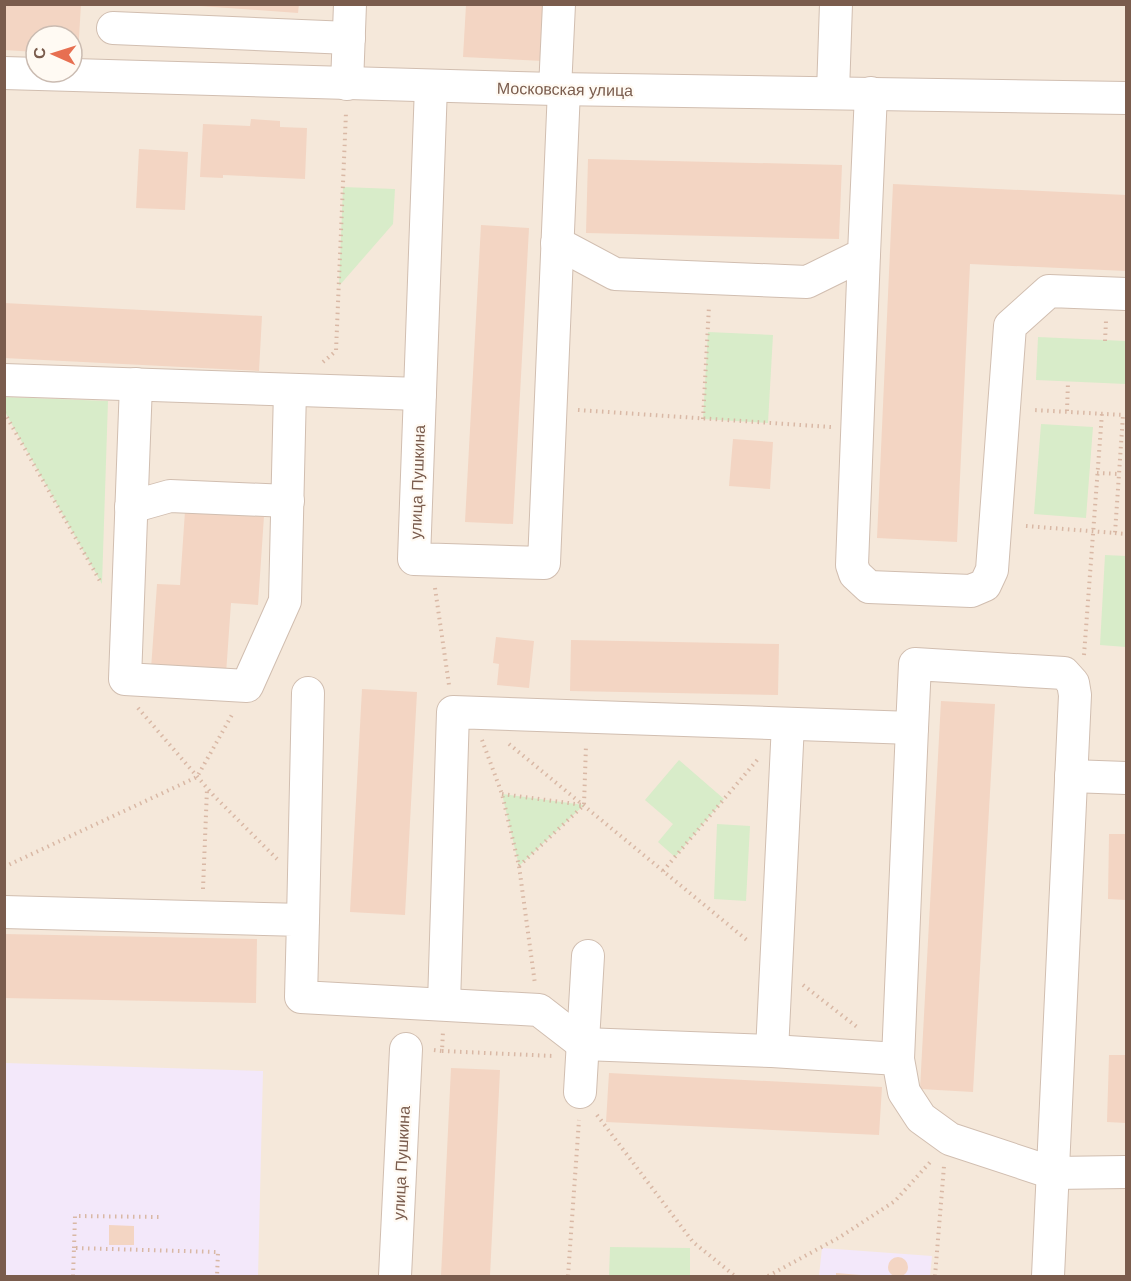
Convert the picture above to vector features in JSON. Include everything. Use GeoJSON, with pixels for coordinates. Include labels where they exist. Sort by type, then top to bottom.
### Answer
{"type":"FeatureCollection","features":[{"type":"Feature","properties":{"kind":"street"},"geometry":{"type":"LineString","coordinates":[[347,84],[350,4]]}},
{"type":"Feature","properties":{"kind":"street"},"geometry":{"type":"LineString","coordinates":[[431,559],[544,563],[557,243],[559,4]]}},
{"type":"Feature","properties":{"kind":"street"},"geometry":{"type":"LineString","coordinates":[[833,92],[836,4]]}},
{"type":"Feature","properties":{"kind":"street"},"geometry":{"type":"LineString","coordinates":[[110,77],[114,16],[349,38]]}},
{"type":"Feature","properties":{"kind":"street","name":"Московская улица"},"geometry":{"type":"LineString","coordinates":[[4,74],[560,89],[1126,98]]}},
{"type":"Feature","properties":{"kind":"street","name":"улица Пушкина"},"geometry":{"type":"LineString","coordinates":[[431,86],[414,559],[431,559]]}},
{"type":"Feature","properties":{"kind":"street"},"geometry":{"type":"LineString","coordinates":[[871,93],[852,565],[855,574],[869,586],[978,589],[985,585],[992,570],[1010,326],[1049,291],[1126,294]]}},
{"type":"Feature","properties":{"kind":"street"},"geometry":{"type":"LineString","coordinates":[[557,243],[615,274],[807,282],[864,254]]}},
{"type":"Feature","properties":{"kind":"street"},"geometry":{"type":"LineString","coordinates":[[4,380],[420,394]]}},
{"type":"Feature","properties":{"kind":"street"},"geometry":{"type":"LineString","coordinates":[[136,384],[125,679],[247,686],[285,601],[290,390]]}},
{"type":"Feature","properties":{"kind":"street"},"geometry":{"type":"LineString","coordinates":[[131,507],[170,496],[288,501]]}},
{"type":"Feature","properties":{"kind":"street"},"geometry":{"type":"LineString","coordinates":[[1048,1276],[1053,1173],[1071,776],[1075,695],[1073,684],[1064,673],[1052,670],[915,664],[898,1059],[904,1092],[921,1118],[950,1139],[1053,1173],[1126,1172]]}},
{"type":"Feature","properties":{"kind":"street"},"geometry":{"type":"LineString","coordinates":[[308,693],[301,997],[539,1010],[584,1044],[772,1051],[898,1059]]}},
{"type":"Feature","properties":{"kind":"street"},"geometry":{"type":"LineString","coordinates":[[444,1004],[463,713],[912,728]]}},
{"type":"Feature","properties":{"kind":"street"},"geometry":{"type":"LineString","coordinates":[[772,1051],[788,724]]}},
{"type":"Feature","properties":{"kind":"street"},"geometry":{"type":"LineString","coordinates":[[1071,776],[1126,778]]}},
{"type":"Feature","properties":{"kind":"street"},"geometry":{"type":"LineString","coordinates":[[4,912],[303,920]]}},
{"type":"Feature","properties":{"kind":"street"},"geometry":{"type":"LineString","coordinates":[[580,1092],[588,956]]}},
{"type":"Feature","properties":{"kind":"street","name":"улица Пушкина"},"geometry":{"type":"LineString","coordinates":[[395,1276],[406,1049]]}},
{"type":"Feature","properties":{"kind":"path"},"geometry":{"type":"LineString","coordinates":[[290,390],[336,351],[347,84]]}},
{"type":"Feature","properties":{"kind":"path"},"geometry":{"type":"LineString","coordinates":[[703,419],[711,278]]}},
{"type":"Feature","properties":{"kind":"path"},"geometry":{"type":"LineString","coordinates":[[1066,411],[1068,382]]}},
{"type":"Feature","properties":{"kind":"path"},"geometry":{"type":"LineString","coordinates":[[551,408],[857,429]]}},
{"type":"Feature","properties":{"kind":"path"},"geometry":{"type":"LineString","coordinates":[[1034,418],[1034,408],[1123,415],[1115,533]]}},
{"type":"Feature","properties":{"kind":"path"},"geometry":{"type":"LineString","coordinates":[[1075,695],[1081,696],[1102,413]]}},
{"type":"Feature","properties":{"kind":"path"},"geometry":{"type":"LineString","coordinates":[[1097,473],[1119,474]]}},
{"type":"Feature","properties":{"kind":"path"},"geometry":{"type":"LineString","coordinates":[[1026,515],[1026,526],[1126,534]]}},
{"type":"Feature","properties":{"kind":"path","name":"улица Пушкина"},"geometry":{"type":"LineString","coordinates":[[431,559],[463,713],[501,794],[519,866],[539,1010]]}},
{"type":"Feature","properties":{"kind":"path"},"geometry":{"type":"LineString","coordinates":[[4,867],[197,777],[247,686]]}},
{"type":"Feature","properties":{"kind":"path"},"geometry":{"type":"LineString","coordinates":[[519,866],[584,805],[588,717]]}},
{"type":"Feature","properties":{"kind":"path"},"geometry":{"type":"LineString","coordinates":[[507,742],[776,964],[860,1030]]}},
{"type":"Feature","properties":{"kind":"path"},"geometry":{"type":"LineString","coordinates":[[663,871],[759,757]]}},
{"type":"Feature","properties":{"kind":"path"},"geometry":{"type":"LineString","coordinates":[[201,917],[207,788]]}},
{"type":"Feature","properties":{"kind":"path"},"geometry":{"type":"LineString","coordinates":[[501,794],[584,805]]}},
{"type":"Feature","properties":{"kind":"path"},"geometry":{"type":"LineString","coordinates":[[442,1051],[563,1057],[584,1044]]}},
{"type":"Feature","properties":{"kind":"path"},"geometry":{"type":"LineString","coordinates":[[568,1276],[580,1092]]}},
{"type":"Feature","properties":{"kind":"path"},"geometry":{"type":"LineString","coordinates":[[580,1092],[693,1242],[735,1276]]}},
{"type":"Feature","properties":{"kind":"path"},"geometry":{"type":"LineString","coordinates":[[768,1276],[840,1237],[895,1201],[950,1139]]}},
{"type":"Feature","properties":{"kind":"path"},"geometry":{"type":"LineString","coordinates":[[935,1276],[942,1174],[950,1139]]}},
{"type":"Feature","properties":{"kind":"path"},"geometry":{"type":"LineString","coordinates":[[74,1276],[75,1216],[159,1217]]}},
{"type":"Feature","properties":{"kind":"path"},"geometry":{"type":"LineString","coordinates":[[74,1248],[218,1251],[217,1276]]}},
{"type":"Feature","properties":{"kind":"shaded area"},"geometry":{"type":"Polygon","coordinates":[[[5,5],[1126,5],[1126,1276],[5,1276],[5,5]]]}},
{"type":"Feature","properties":{"kind":"shaded area"},"geometry":{"type":"Polygon","coordinates":[[[5,1063],[263,1071],[258,1276],[5,1276],[5,1063]]]}},
{"type":"Feature","properties":{"kind":"shaded area"},"geometry":{"type":"Polygon","coordinates":[[[822,1248],[932,1256],[930,1276],[819,1276],[822,1248]]]}},
{"type":"Feature","properties":{"kind":"green space"},"geometry":{"type":"Polygon","coordinates":[[[343,187],[395,189],[393,224],[339,286],[343,187]]]}},
{"type":"Feature","properties":{"kind":"green space"},"geometry":{"type":"Polygon","coordinates":[[[708,332],[773,335],[768,423],[703,419],[708,332]]]}},
{"type":"Feature","properties":{"kind":"green space"},"geometry":{"type":"Polygon","coordinates":[[[1038,337],[1126,341],[1126,384],[1036,380],[1038,337]]]}},
{"type":"Feature","properties":{"kind":"green space"},"geometry":{"type":"Polygon","coordinates":[[[5,397],[108,401],[102,584],[5,412],[5,397]]]}},
{"type":"Feature","properties":{"kind":"green space"},"geometry":{"type":"Polygon","coordinates":[[[1041,424],[1093,427],[1086,518],[1034,514],[1041,424]]]}},
{"type":"Feature","properties":{"kind":"green space"},"geometry":{"type":"Polygon","coordinates":[[[1105,555],[1126,556],[1126,647],[1100,645],[1105,555]]]}},
{"type":"Feature","properties":{"kind":"green space"},"geometry":{"type":"Polygon","coordinates":[[[679,760],[724,799],[675,857],[658,842],[673,824],[645,800],[679,760]]]}},
{"type":"Feature","properties":{"kind":"green space"},"geometry":{"type":"Polygon","coordinates":[[[502,794],[584,805],[519,866],[502,794]]]}},
{"type":"Feature","properties":{"kind":"green space"},"geometry":{"type":"Polygon","coordinates":[[[717,824],[750,826],[746,901],[714,899],[717,824]]]}},
{"type":"Feature","properties":{"kind":"green space"},"geometry":{"type":"Polygon","coordinates":[[[610,1247],[690,1248],[690,1276],[609,1276],[610,1247]]]}},
{"type":"Feature","properties":{"kind":"building"},"geometry":{"type":"Polygon","coordinates":[[[4,4],[81,4],[80,24],[24,24],[24,51],[4,50],[4,4]]]}},
{"type":"Feature","properties":{"kind":"building"},"geometry":{"type":"Polygon","coordinates":[[[172,4],[299,4],[298,13],[172,4]]]}},
{"type":"Feature","properties":{"kind":"building"},"geometry":{"type":"Polygon","coordinates":[[[466,5],[546,5],[543,61],[463,57],[466,5]]]}},
{"type":"Feature","properties":{"kind":"building"},"geometry":{"type":"Polygon","coordinates":[[[251,119],[280,121],[280,127],[307,128],[305,179],[223,175],[223,178],[200,177],[203,124],[250,126],[251,119]]]}},
{"type":"Feature","properties":{"kind":"building"},"geometry":{"type":"Polygon","coordinates":[[[139,149],[188,152],[185,210],[136,208],[139,149]]]}},
{"type":"Feature","properties":{"kind":"building"},"geometry":{"type":"Polygon","coordinates":[[[588,159],[842,165],[839,239],[586,233],[588,159]]]}},
{"type":"Feature","properties":{"kind":"building"},"geometry":{"type":"Polygon","coordinates":[[[893,184],[1126,195],[1126,271],[970,264],[957,542],[877,538],[893,184]]]}},
{"type":"Feature","properties":{"kind":"building"},"geometry":{"type":"Polygon","coordinates":[[[481,225],[529,228],[513,524],[465,522],[481,225]]]}},
{"type":"Feature","properties":{"kind":"building"},"geometry":{"type":"Polygon","coordinates":[[[4,303],[262,316],[259,371],[4,358],[4,303]]]}},
{"type":"Feature","properties":{"kind":"building"},"geometry":{"type":"Polygon","coordinates":[[[733,439],[773,442],[770,489],[729,486],[733,439]]]}},
{"type":"Feature","properties":{"kind":"building"},"geometry":{"type":"Polygon","coordinates":[[[185,511],[264,516],[258,605],[231,603],[226,674],[151,669],[157,584],[180,585],[185,511]]]}},
{"type":"Feature","properties":{"kind":"building"},"geometry":{"type":"Polygon","coordinates":[[[496,637],[534,641],[529,688],[497,685],[499,664],[493,663],[496,637]]]}},
{"type":"Feature","properties":{"kind":"building"},"geometry":{"type":"Polygon","coordinates":[[[571,640],[779,644],[778,695],[570,691],[571,640]]]}},
{"type":"Feature","properties":{"kind":"building"},"geometry":{"type":"Polygon","coordinates":[[[362,689],[417,692],[405,915],[350,912],[362,689]]]}},
{"type":"Feature","properties":{"kind":"building"},"geometry":{"type":"Polygon","coordinates":[[[941,701],[995,704],[973,1092],[920,1089],[941,701]]]}},
{"type":"Feature","properties":{"kind":"building"},"geometry":{"type":"Polygon","coordinates":[[[1109,834],[1126,834],[1126,900],[1108,899],[1109,834]]]}},
{"type":"Feature","properties":{"kind":"building"},"geometry":{"type":"Polygon","coordinates":[[[4,934],[257,939],[256,1003],[4,998],[4,934]]]}},
{"type":"Feature","properties":{"kind":"building"},"geometry":{"type":"Polygon","coordinates":[[[1109,1055],[1126,1055],[1126,1123],[1107,1122],[1109,1055]]]}},
{"type":"Feature","properties":{"kind":"building"},"geometry":{"type":"Polygon","coordinates":[[[451,1068],[500,1070],[490,1276],[441,1276],[451,1068]]]}},
{"type":"Feature","properties":{"kind":"building"},"geometry":{"type":"Polygon","coordinates":[[[609,1073],[882,1087],[879,1135],[606,1122],[609,1073]]]}},
{"type":"Feature","properties":{"kind":"building"},"geometry":{"type":"Polygon","coordinates":[[[109,1225],[134,1226],[134,1245],[109,1245],[109,1225]]]}},
{"type":"Feature","properties":{"kind":"building"},"geometry":{"type":"Polygon","coordinates":[[[898,1257],[905,1260],[908,1267],[905,1274],[898,1277],[891,1274],[888,1267],[891,1260],[898,1257]]]}},
{"type":"Feature","properties":{"kind":"building"},"geometry":{"type":"Polygon","coordinates":[[[836,1273],[861,1275],[861,1276],[836,1276],[836,1273]]]}}]}
